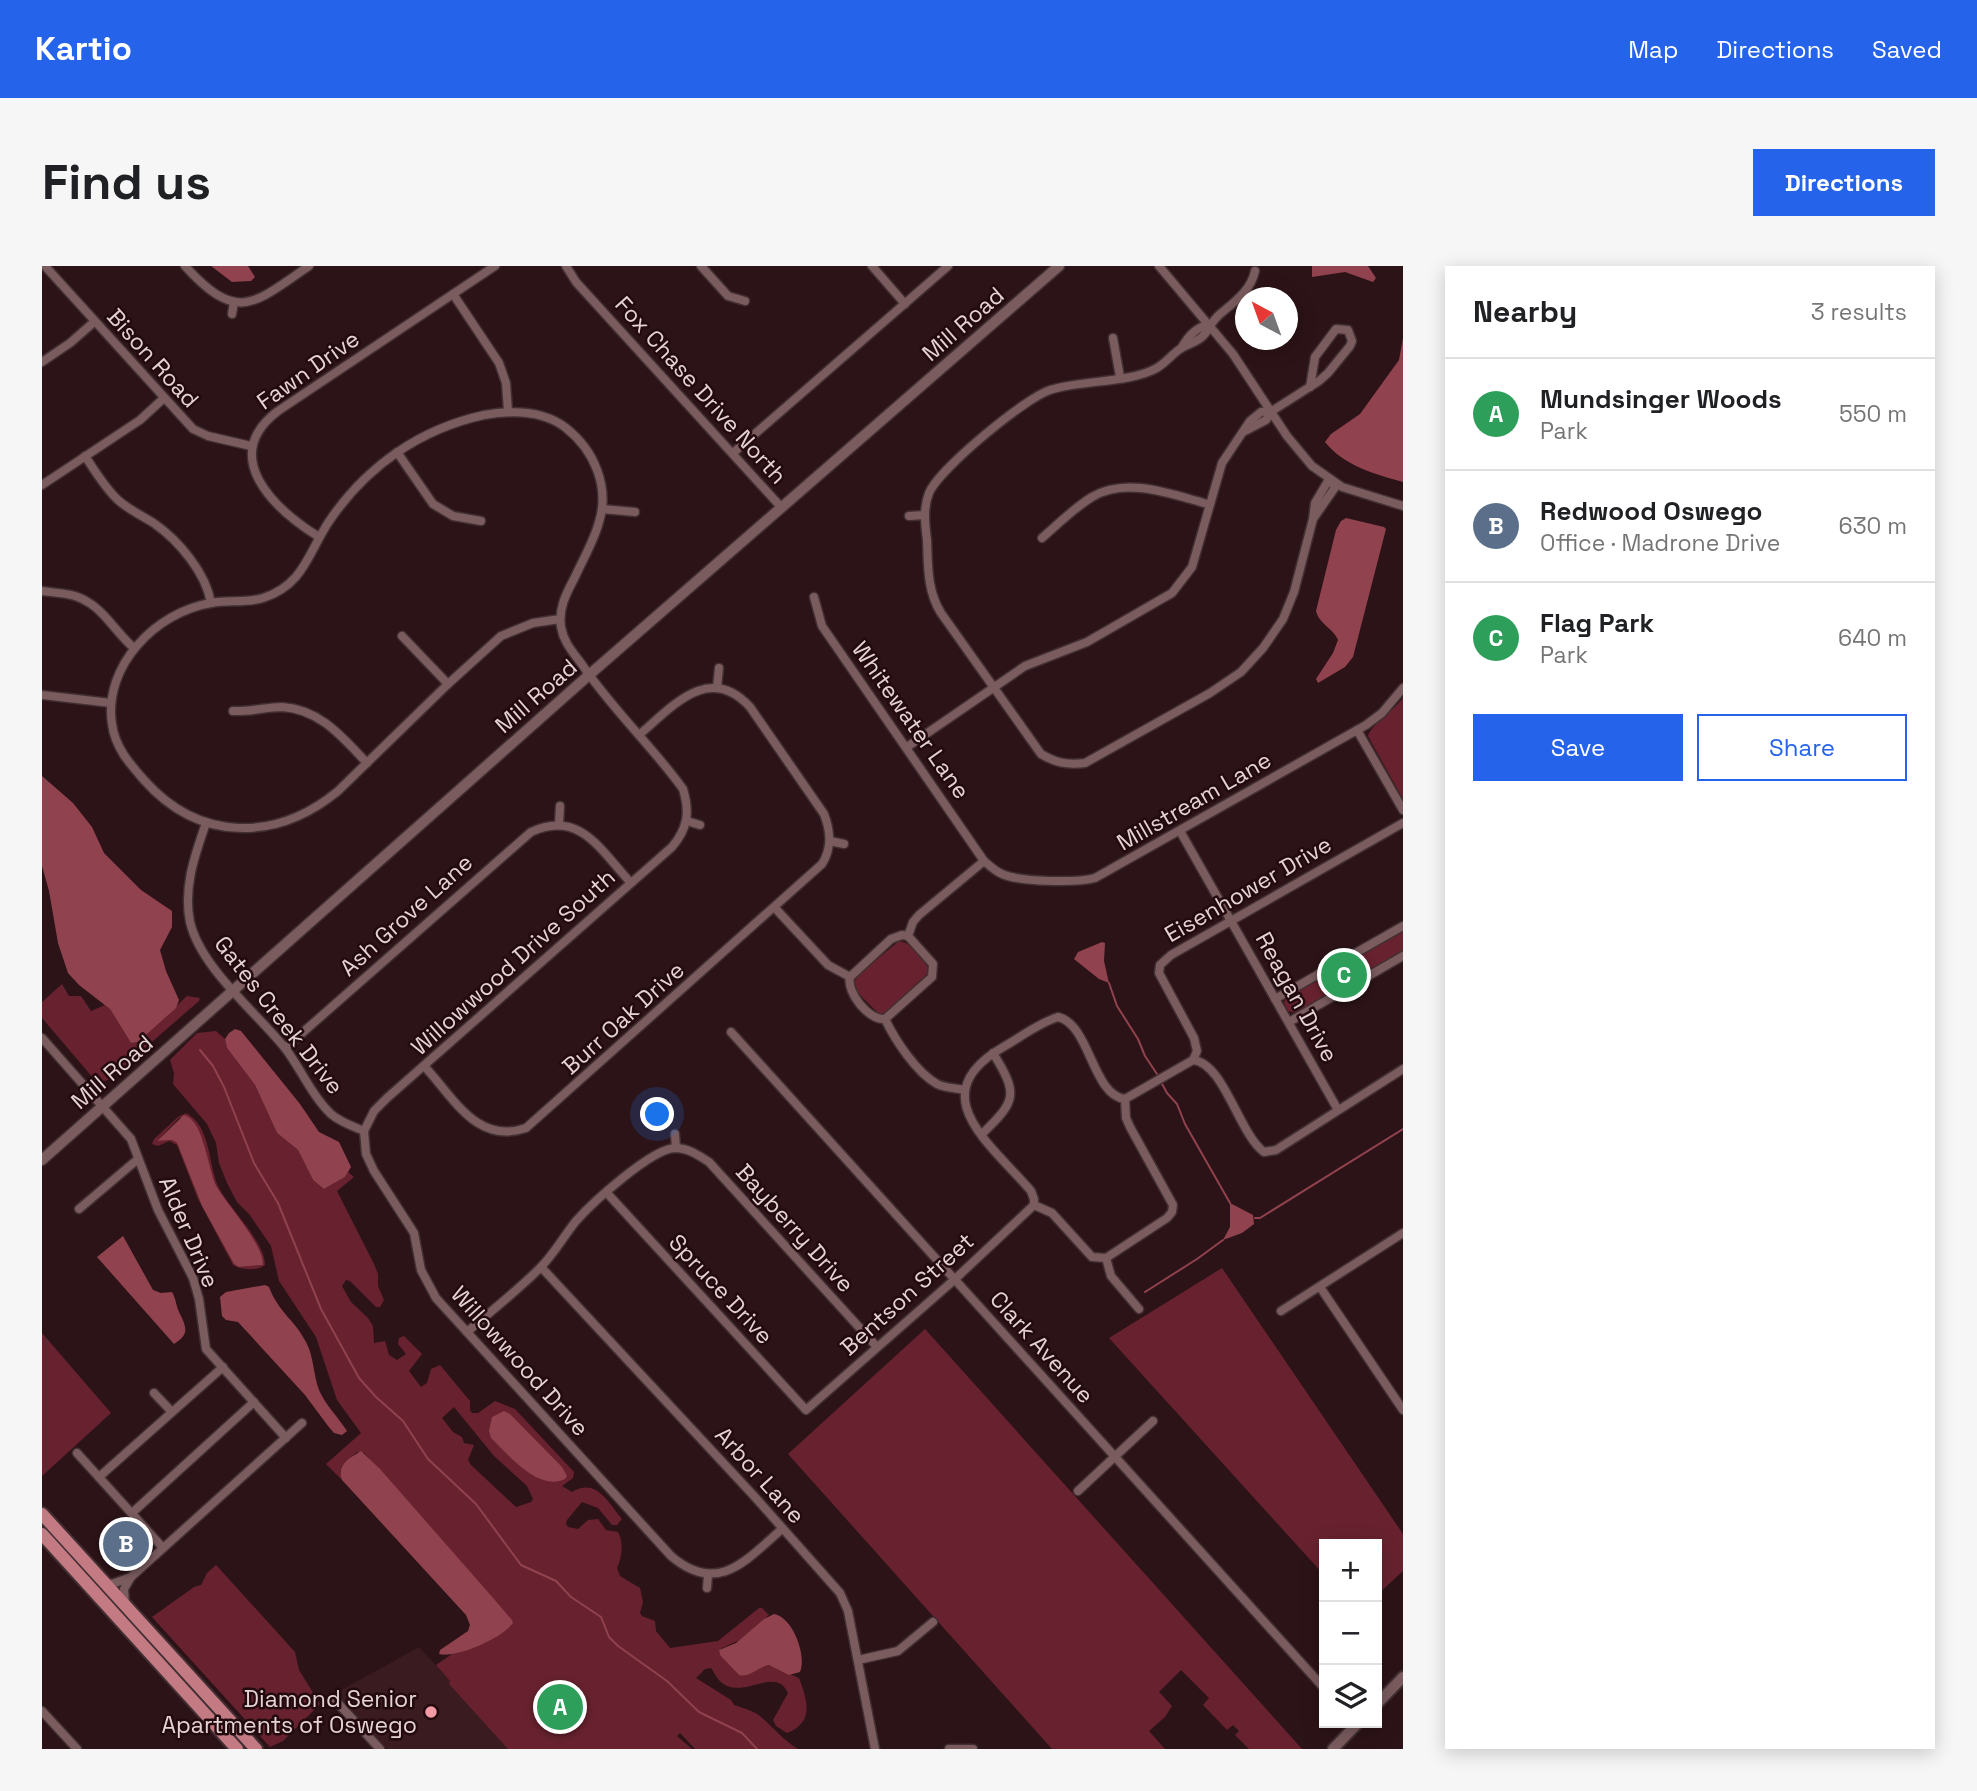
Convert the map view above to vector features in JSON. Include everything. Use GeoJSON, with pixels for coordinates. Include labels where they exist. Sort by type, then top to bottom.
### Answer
{"type":"FeatureCollection","features":[{"type":"Feature","properties":{"kind":"main road"},"geometry":{"type":"LineString","coordinates":[[42,1514],[256,1749]]}},
{"type":"Feature","properties":{"kind":"main road"},"geometry":{"type":"LineString","coordinates":[[42,1534],[237,1749]]}},
{"type":"Feature","properties":{"kind":"main road"},"geometry":{"type":"LineString","coordinates":[[1382,1699],[1403,1677]]}},
{"type":"Feature","properties":{"kind":"main road"},"geometry":{"type":"LineString","coordinates":[[1333,1749],[1352,1728]]}},
{"type":"Feature","properties":{"kind":"street","name":"Bison Road"},"geometry":{"type":"LineString","coordinates":[[45,266],[186,423],[201,433],[251,446]]}},
{"type":"Feature","properties":{"kind":"street"},"geometry":{"type":"LineString","coordinates":[[185,266],[211,293],[233,302],[244,303],[267,295],[309,266]]}},
{"type":"Feature","properties":{"kind":"street","name":"Fawn Drive"},"geometry":{"type":"LineString","coordinates":[[251,446],[260,427],[268,418],[495,266]]}},
{"type":"Feature","properties":{"kind":"street","name":"Fox Chase Drive North"},"geometry":{"type":"LineString","coordinates":[[566,266],[576,282],[782,507]]}},
{"type":"Feature","properties":{"kind":"street"},"geometry":{"type":"LineString","coordinates":[[701,266],[728,296],[745,301]]}},
{"type":"Feature","properties":{"kind":"street"},"geometry":{"type":"LineString","coordinates":[[872,266],[905,304]]}},
{"type":"Feature","properties":{"kind":"street"},"geometry":{"type":"LineString","coordinates":[[733,453],[948,266]]}},
{"type":"Feature","properties":{"kind":"street","name":"Mill Road"},"geometry":{"type":"LineString","coordinates":[[42,1160],[589,675],[1059,266]]}},
{"type":"Feature","properties":{"kind":"street"},"geometry":{"type":"LineString","coordinates":[[1160,266],[1233,354],[1298,451],[1333,483]]}},
{"type":"Feature","properties":{"kind":"street"},"geometry":{"type":"LineString","coordinates":[[1255,268],[1254,277],[1244,293],[1209,324],[1205,335],[1194,344],[1182,348],[1153,370],[1049,390],[1030,399],[936,481],[930,491],[925,515],[929,578],[934,603],[1041,754],[1054,762],[1070,765],[1085,763],[1210,694],[1241,672],[1263,648],[1283,619],[1294,592],[1315,503],[1328,481],[1365,496],[1403,506]]}},
{"type":"Feature","properties":{"kind":"street"},"geometry":{"type":"LineString","coordinates":[[453,294],[499,363],[506,383],[508,411]]}},
{"type":"Feature","properties":{"kind":"street"},"geometry":{"type":"LineString","coordinates":[[232,314],[233,302]]}},
{"type":"Feature","properties":{"kind":"street"},"geometry":{"type":"LineString","coordinates":[[42,362],[94,322]]}},
{"type":"Feature","properties":{"kind":"street"},"geometry":{"type":"LineString","coordinates":[[907,747],[1025,666],[1087,642],[1172,593],[1192,567],[1222,463],[1250,421],[1261,412],[1272,411],[1310,387],[1328,373],[1350,346],[1352,341],[1348,331],[1336,329],[1318,351],[1312,362],[1310,387]]}},
{"type":"Feature","properties":{"kind":"street"},"geometry":{"type":"LineString","coordinates":[[1113,338],[1119,377]]}},
{"type":"Feature","properties":{"kind":"street"},"geometry":{"type":"LineString","coordinates":[[42,485],[140,419],[164,398]]}},
{"type":"Feature","properties":{"kind":"street"},"geometry":{"type":"LineString","coordinates":[[560,619],[533,623],[501,636],[318,808],[277,825],[238,829],[206,823],[164,799],[129,763],[113,734],[111,703],[120,671],[134,648],[156,627],[171,617],[211,603],[262,598],[283,589],[297,578],[309,561],[319,537],[361,481],[397,452],[433,431],[458,422],[508,411],[536,414],[550,418],[575,436],[593,459],[598,473],[602,509],[594,536],[563,603],[560,619],[568,647],[683,789],[688,804],[687,821],[700,825]]}},
{"type":"Feature","properties":{"kind":"street"},"geometry":{"type":"LineString","coordinates":[[251,446],[251,457],[258,480],[294,519],[319,537]]}},
{"type":"Feature","properties":{"kind":"street"},"geometry":{"type":"LineString","coordinates":[[397,452],[425,494],[443,512],[481,522]]}},
{"type":"Feature","properties":{"kind":"street"},"geometry":{"type":"LineString","coordinates":[[85,456],[120,502],[156,525],[192,562],[205,581],[211,603]]}},
{"type":"Feature","properties":{"kind":"street"},"geometry":{"type":"LineString","coordinates":[[1042,538],[1079,506],[1095,495],[1111,489],[1143,489],[1208,505]]}},
{"type":"Feature","properties":{"kind":"street"},"geometry":{"type":"LineString","coordinates":[[602,509],[635,512]]}},
{"type":"Feature","properties":{"kind":"street"},"geometry":{"type":"LineString","coordinates":[[909,516],[925,515]]}},
{"type":"Feature","properties":{"kind":"street"},"geometry":{"type":"LineString","coordinates":[[42,591],[86,600],[134,648]]}},
{"type":"Feature","properties":{"kind":"street","name":"Whitewater Lane"},"geometry":{"type":"LineString","coordinates":[[814,597],[822,626],[985,860]]}},
{"type":"Feature","properties":{"kind":"street"},"geometry":{"type":"LineString","coordinates":[[402,636],[449,684]]}},
{"type":"Feature","properties":{"kind":"street"},"geometry":{"type":"LineString","coordinates":[[717,688],[719,668]]}},
{"type":"Feature","properties":{"kind":"street"},"geometry":{"type":"LineString","coordinates":[[639,735],[688,695],[701,689],[717,688],[738,696],[754,712],[824,814],[830,841],[844,844]]}},
{"type":"Feature","properties":{"kind":"street","name":"Millstream Lane"},"geometry":{"type":"LineString","coordinates":[[985,860],[1003,875],[1018,878],[1083,881],[1095,878],[1357,730],[1382,713],[1403,688]]}},
{"type":"Feature","properties":{"kind":"street"},"geometry":{"type":"LineString","coordinates":[[42,695],[111,703]]}},
{"type":"Feature","properties":{"kind":"street"},"geometry":{"type":"LineString","coordinates":[[233,711],[249,712],[282,707],[311,714],[335,730],[367,763]]}},
{"type":"Feature","properties":{"kind":"street"},"geometry":{"type":"LineString","coordinates":[[1357,730],[1403,810]]}},
{"type":"Feature","properties":{"kind":"street"},"geometry":{"type":"LineString","coordinates":[[560,806],[559,824],[585,834],[631,883]]}},
{"type":"Feature","properties":{"kind":"street","name":"Willowwood Drive South"},"geometry":{"type":"LineString","coordinates":[[363,1131],[381,1104],[672,847],[687,821]]}},
{"type":"Feature","properties":{"kind":"street","name":"Gates Creek Drive"},"geometry":{"type":"LineString","coordinates":[[206,823],[190,876],[188,911],[193,932],[203,952],[285,1048],[332,1115],[363,1131]]}},
{"type":"Feature","properties":{"kind":"street","name":"Eisenhower Drive"},"geometry":{"type":"LineString","coordinates":[[1194,1060],[1197,1046],[1162,980],[1160,965],[1174,953],[1403,823]]}},
{"type":"Feature","properties":{"kind":"street","name":"Ash Grove Lane"},"geometry":{"type":"LineString","coordinates":[[285,1048],[525,836],[545,825],[559,824]]}},
{"type":"Feature","properties":{"kind":"street","name":"Reagan Drive"},"geometry":{"type":"LineString","coordinates":[[1180,831],[1339,1110]]}},
{"type":"Feature","properties":{"kind":"street","name":"Burr Oak Drive"},"geometry":{"type":"LineString","coordinates":[[425,1067],[479,1125],[495,1132],[512,1133],[526,1128],[818,870],[826,858],[830,841]]}},
{"type":"Feature","properties":{"kind":"street"},"geometry":{"type":"LineString","coordinates":[[908,936],[919,915],[985,860]]}},
{"type":"Feature","properties":{"kind":"street"},"geometry":{"type":"LineString","coordinates":[[775,908],[828,965],[850,977]]}},
{"type":"Feature","properties":{"kind":"street"},"geometry":{"type":"LineString","coordinates":[[1275,999],[1403,926]]}},
{"type":"Feature","properties":{"kind":"street"},"geometry":{"type":"LineString","coordinates":[[908,936],[933,964],[933,977],[885,1019],[879,1020],[851,992],[848,984],[850,977],[893,938],[908,936]]}},
{"type":"Feature","properties":{"kind":"street"},"geometry":{"type":"LineString","coordinates":[[1289,1022],[1403,956]]}},
{"type":"Feature","properties":{"kind":"street"},"geometry":{"type":"LineString","coordinates":[[885,1019],[900,1046],[932,1080],[940,1085],[965,1090]]}},
{"type":"Feature","properties":{"kind":"street"},"geometry":{"type":"LineString","coordinates":[[1125,1099],[1126,1118],[1173,1205],[1172,1212],[1106,1258],[1093,1257],[1052,1213],[1034,1205],[1031,1191],[969,1117],[965,1106],[965,1090],[975,1068],[993,1053],[1051,1019],[1065,1019],[1074,1028],[1110,1093],[1120,1099],[1125,1099],[1194,1060],[1204,1062],[1213,1072],[1253,1141],[1264,1152],[1276,1150],[1403,1069]]}},
{"type":"Feature","properties":{"kind":"street","name":"Clark Avenue"},"geometry":{"type":"LineString","coordinates":[[731,1032],[1319,1682]]}},
{"type":"Feature","properties":{"kind":"street","name":"Alder Drive"},"geometry":{"type":"LineString","coordinates":[[42,1038],[131,1139],[158,1210],[193,1279],[199,1299],[206,1349],[286,1438]]}},
{"type":"Feature","properties":{"kind":"street"},"geometry":{"type":"LineString","coordinates":[[982,1134],[1000,1117],[1011,1097],[1007,1076],[993,1053]]}},
{"type":"Feature","properties":{"kind":"street","name":"Willowwood Drive"},"geometry":{"type":"LineString","coordinates":[[363,1131],[366,1154],[374,1171],[414,1233],[421,1270],[430,1290],[671,1556],[688,1569],[708,1575]]}},
{"type":"Feature","properties":{"kind":"street"},"geometry":{"type":"LineString","coordinates":[[467,1332],[541,1267],[579,1219],[607,1193],[645,1160],[676,1148],[675,1135]]}},
{"type":"Feature","properties":{"kind":"street","name":"Bayberry Drive"},"geometry":{"type":"LineString","coordinates":[[676,1148],[696,1153],[709,1162],[877,1347]]}},
{"type":"Feature","properties":{"kind":"street"},"geometry":{"type":"LineString","coordinates":[[79,1209],[138,1159]]}},
{"type":"Feature","properties":{"kind":"street","name":"Spruce Drive"},"geometry":{"type":"LineString","coordinates":[[607,1193],[806,1410]]}},
{"type":"Feature","properties":{"kind":"street","name":"Bentson Street"},"geometry":{"type":"LineString","coordinates":[[806,1410],[954,1280],[1034,1205]]}},
{"type":"Feature","properties":{"kind":"street"},"geometry":{"type":"LineString","coordinates":[[1281,1311],[1403,1233]]}},
{"type":"Feature","properties":{"kind":"street"},"geometry":{"type":"LineString","coordinates":[[1106,1258],[1111,1276],[1139,1309]]}},
{"type":"Feature","properties":{"kind":"street","name":"Arbor Lane"},"geometry":{"type":"LineString","coordinates":[[541,1267],[840,1593],[848,1611],[875,1749]]}},
{"type":"Feature","properties":{"kind":"street"},"geometry":{"type":"LineString","coordinates":[[1320,1287],[1403,1410]]}},
{"type":"Feature","properties":{"kind":"street"},"geometry":{"type":"LineString","coordinates":[[99,1477],[223,1367]]}},
{"type":"Feature","properties":{"kind":"street"},"geometry":{"type":"LineString","coordinates":[[154,1392],[172,1412]]}},
{"type":"Feature","properties":{"kind":"street"},"geometry":{"type":"LineString","coordinates":[[132,1513],[254,1402]]}},
{"type":"Feature","properties":{"kind":"street"},"geometry":{"type":"LineString","coordinates":[[1078,1491],[1153,1421]]}},
{"type":"Feature","properties":{"kind":"street"},"geometry":{"type":"LineString","coordinates":[[105,1583],[113,1584],[131,1577],[302,1423]]}},
{"type":"Feature","properties":{"kind":"street"},"geometry":{"type":"LineString","coordinates":[[77,1453],[163,1548]]}},
{"type":"Feature","properties":{"kind":"street"},"geometry":{"type":"LineString","coordinates":[[707,1588],[708,1575],[722,1574],[742,1563],[782,1529]]}},
{"type":"Feature","properties":{"kind":"street"},"geometry":{"type":"LineString","coordinates":[[125,1605],[123,1595],[131,1577]]}},
{"type":"Feature","properties":{"kind":"street"},"geometry":{"type":"LineString","coordinates":[[858,1660],[898,1651],[933,1622]]}},
{"type":"Feature","properties":{"kind":"street"},"geometry":{"type":"LineString","coordinates":[[335,1700],[380,1749]]}},
{"type":"Feature","properties":{"kind":"street"},"geometry":{"type":"LineString","coordinates":[[42,1711],[77,1749]]}},
{"type":"Feature","properties":{"kind":"street"},"geometry":{"type":"LineString","coordinates":[[949,1749],[973,1749]]}},
{"type":"Feature","properties":{"kind":"shaded area"},"geometry":{"type":"Polygon","coordinates":[[[211,266],[248,266],[255,277],[251,281],[232,282],[211,266]]]}},
{"type":"Feature","properties":{"kind":"shaded area"},"geometry":{"type":"Polygon","coordinates":[[[1312,266],[1368,266],[1376,278],[1373,282],[1345,272],[1312,277],[1312,266]]]}},
{"type":"Feature","properties":{"kind":"shaded area"},"geometry":{"type":"Polygon","coordinates":[[[1403,338],[1403,482],[1351,463],[1325,442],[1331,434],[1360,414],[1399,360],[1403,338]]]}},
{"type":"Feature","properties":{"kind":"shaded area"},"geometry":{"type":"Polygon","coordinates":[[[1346,518],[1386,529],[1353,657],[1345,667],[1318,683],[1316,679],[1338,640],[1316,611],[1336,530],[1346,518]]]}},
{"type":"Feature","properties":{"kind":"shaded area"},"geometry":{"type":"Polygon","coordinates":[[[1403,698],[1403,799],[1368,736],[1373,727],[1403,698]]]}},
{"type":"Feature","properties":{"kind":"shaded area"},"geometry":{"type":"Polygon","coordinates":[[[42,776],[73,803],[92,827],[104,853],[141,890],[172,911],[172,927],[160,950],[179,1000],[176,1008],[138,1042],[131,1043],[110,1009],[68,973],[58,943],[42,866],[42,776]]]}},
{"type":"Feature","properties":{"kind":"shaded area"},"geometry":{"type":"Polygon","coordinates":[[[1403,930],[1403,952],[1296,1013],[1288,1011],[1284,1003],[1286,997],[1403,930]]]}},
{"type":"Feature","properties":{"kind":"shaded area"},"geometry":{"type":"Polygon","coordinates":[[[899,941],[918,953],[929,972],[886,1013],[879,1014],[856,991],[853,984],[858,975],[899,941]]]}},
{"type":"Feature","properties":{"kind":"shaded area"},"geometry":{"type":"Polygon","coordinates":[[[1105,943],[1104,961],[1109,983],[1099,979],[1074,959],[1078,952],[1105,943]]]}},
{"type":"Feature","properties":{"kind":"shaded area"},"geometry":{"type":"Polygon","coordinates":[[[62,984],[69,996],[81,996],[91,1011],[105,1005],[110,1009],[131,1043],[138,1042],[187,996],[200,998],[108,1080],[100,1082],[94,1079],[42,1018],[42,1002],[62,984]]]}},
{"type":"Feature","properties":{"kind":"shaded area"},"geometry":{"type":"Polygon","coordinates":[[[235,1029],[241,1031],[319,1132],[339,1142],[351,1167],[345,1177],[324,1189],[313,1180],[298,1150],[277,1133],[255,1085],[227,1048],[225,1039],[235,1029]]]}},
{"type":"Feature","properties":{"kind":"shaded area"},"geometry":{"type":"Polygon","coordinates":[[[216,1031],[225,1039],[227,1048],[255,1085],[277,1133],[298,1150],[313,1180],[324,1189],[345,1177],[348,1172],[354,1177],[337,1191],[374,1264],[384,1300],[380,1307],[376,1307],[350,1281],[346,1280],[342,1286],[351,1302],[373,1326],[374,1343],[385,1341],[389,1355],[397,1360],[406,1354],[398,1344],[399,1338],[404,1336],[422,1354],[409,1371],[421,1387],[427,1383],[431,1369],[440,1365],[470,1401],[472,1413],[478,1413],[495,1401],[515,1409],[574,1472],[573,1478],[562,1486],[572,1492],[580,1488],[595,1489],[606,1499],[622,1519],[617,1525],[612,1525],[598,1508],[582,1502],[566,1524],[578,1529],[588,1520],[598,1519],[606,1530],[618,1532],[622,1545],[617,1568],[620,1576],[640,1588],[643,1602],[640,1613],[655,1621],[656,1631],[670,1648],[718,1641],[759,1608],[769,1615],[740,1640],[719,1652],[739,1675],[769,1665],[799,1678],[806,1703],[802,1723],[787,1733],[776,1726],[773,1720],[788,1693],[782,1685],[775,1682],[729,1687],[720,1681],[711,1668],[705,1669],[696,1678],[731,1700],[734,1705],[760,1716],[798,1749],[695,1749],[680,1733],[677,1736],[692,1749],[508,1749],[449,1684],[450,1681],[436,1665],[508,1616],[364,1453],[357,1452],[341,1467],[342,1480],[326,1464],[361,1433],[337,1400],[316,1337],[279,1281],[271,1246],[249,1214],[237,1202],[227,1183],[219,1163],[216,1143],[207,1124],[173,1084],[174,1073],[170,1060],[197,1033],[216,1031]],[[454,1407],[442,1418],[453,1432],[462,1437],[464,1443],[474,1445],[468,1460],[471,1465],[516,1507],[531,1502],[533,1499],[527,1486],[494,1456],[454,1407]]]}},
{"type":"Feature","properties":{"kind":"shaded area"},"geometry":{"type":"Polygon","coordinates":[[[186,1113],[200,1127],[208,1146],[218,1186],[259,1246],[265,1265],[262,1267],[249,1269],[240,1268],[233,1265],[198,1199],[177,1145],[169,1141],[158,1146],[152,1144],[178,1117],[186,1113]],[[179,1118],[157,1141],[172,1140],[177,1143],[202,1206],[234,1264],[239,1267],[263,1265],[249,1236],[218,1189],[210,1171],[203,1141],[192,1120],[179,1118]]]}},
{"type":"Feature","properties":{"kind":"shaded area"},"geometry":{"type":"Polygon","coordinates":[[[184,1115],[197,1126],[217,1187],[258,1247],[263,1265],[239,1267],[234,1264],[202,1206],[177,1143],[172,1140],[157,1141],[184,1115]]]}},
{"type":"Feature","properties":{"kind":"shaded area"},"geometry":{"type":"Polygon","coordinates":[[[1230,1203],[1253,1215],[1254,1224],[1242,1233],[1223,1240],[1230,1227],[1230,1203]]]}},
{"type":"Feature","properties":{"kind":"shaded area"},"geometry":{"type":"Polygon","coordinates":[[[123,1236],[153,1290],[173,1294],[185,1331],[174,1344],[97,1257],[123,1236]]]}},
{"type":"Feature","properties":{"kind":"shaded area"},"geometry":{"type":"Polygon","coordinates":[[[1222,1268],[1403,1534],[1403,1571],[1382,1590],[1382,1539],[1319,1539],[1319,1569],[1109,1338],[1222,1268]]]}},
{"type":"Feature","properties":{"kind":"shaded area"},"geometry":{"type":"Polygon","coordinates":[[[265,1285],[306,1342],[319,1390],[347,1431],[342,1435],[334,1433],[305,1395],[238,1322],[226,1320],[222,1316],[220,1297],[226,1292],[265,1285]]]}},
{"type":"Feature","properties":{"kind":"shaded area"},"geometry":{"type":"Polygon","coordinates":[[[925,1329],[1302,1749],[1249,1749],[1235,1735],[1239,1731],[1233,1725],[1227,1730],[1203,1705],[1209,1698],[1181,1670],[1159,1692],[1172,1706],[1165,1717],[1149,1731],[1165,1749],[1052,1749],[788,1454],[925,1329]]]}},
{"type":"Feature","properties":{"kind":"shaded area"},"geometry":{"type":"Polygon","coordinates":[[[42,1333],[111,1413],[42,1476],[42,1333]]]}},
{"type":"Feature","properties":{"kind":"shaded area"},"geometry":{"type":"Polygon","coordinates":[[[504,1411],[562,1467],[567,1476],[565,1479],[555,1482],[534,1476],[491,1438],[489,1431],[492,1417],[504,1411]]]}},
{"type":"Feature","properties":{"kind":"shaded area"},"geometry":{"type":"Polygon","coordinates":[[[361,1451],[380,1469],[512,1620],[513,1623],[507,1629],[468,1650],[439,1654],[440,1650],[468,1631],[470,1625],[466,1615],[342,1480],[342,1466],[361,1451]]]}},
{"type":"Feature","properties":{"kind":"shaded area"},"geometry":{"type":"Polygon","coordinates":[[[216,1565],[295,1652],[299,1670],[320,1704],[283,1741],[270,1747],[152,1617],[194,1587],[201,1585],[207,1573],[216,1565]]]}},
{"type":"Feature","properties":{"kind":"shaded area"},"geometry":{"type":"Polygon","coordinates":[[[774,1614],[787,1622],[797,1638],[802,1657],[800,1672],[789,1675],[769,1665],[746,1675],[739,1675],[720,1655],[719,1650],[736,1643],[774,1614]]]}},
{"type":"Feature","properties":{"kind":"shaded area"},"geometry":{"type":"Polygon","coordinates":[[[419,1647],[513,1749],[387,1749],[336,1693],[419,1647]]]}},
{"type":"Feature","properties":{"kind":"waterway"},"geometry":{"type":"LineString","coordinates":[[1109,983],[1117,1006],[1159,1077]]}},
{"type":"Feature","properties":{"kind":"waterway"},"geometry":{"type":"LineString","coordinates":[[200,1050],[213,1066],[224,1087],[254,1163],[278,1203],[321,1309],[359,1378],[403,1421],[428,1459],[476,1504],[521,1565],[556,1581],[571,1597],[601,1617],[609,1637],[618,1646],[667,1681],[699,1712],[742,1733],[757,1749]]}},
{"type":"Feature","properties":{"kind":"waterway"},"geometry":{"type":"LineString","coordinates":[[1161,1082],[1177,1104],[1185,1124],[1230,1203]]}},
{"type":"Feature","properties":{"kind":"waterway"},"geometry":{"type":"LineString","coordinates":[[1255,1218],[1260,1218],[1403,1129]]}},
{"type":"Feature","properties":{"kind":"waterway"},"geometry":{"type":"LineString","coordinates":[[1145,1292],[1223,1240]]}},
{"type":"Feature","properties":{"kind":"place","name":"Flag Park"},"geometry":{"type":"Point","coordinates":[1344,975]}},
{"type":"Feature","properties":{"kind":"place","name":"Redwood Oswego"},"geometry":{"type":"Point","coordinates":[126,1544]}},
{"type":"Feature","properties":{"kind":"place","name":"Mundsinger Woods"},"geometry":{"type":"Point","coordinates":[560,1707]}},
{"type":"Feature","properties":{"kind":"place","name":"Diamond Senior Apartments of Oswego"},"geometry":{"type":"Point","coordinates":[431,1712]}}]}
